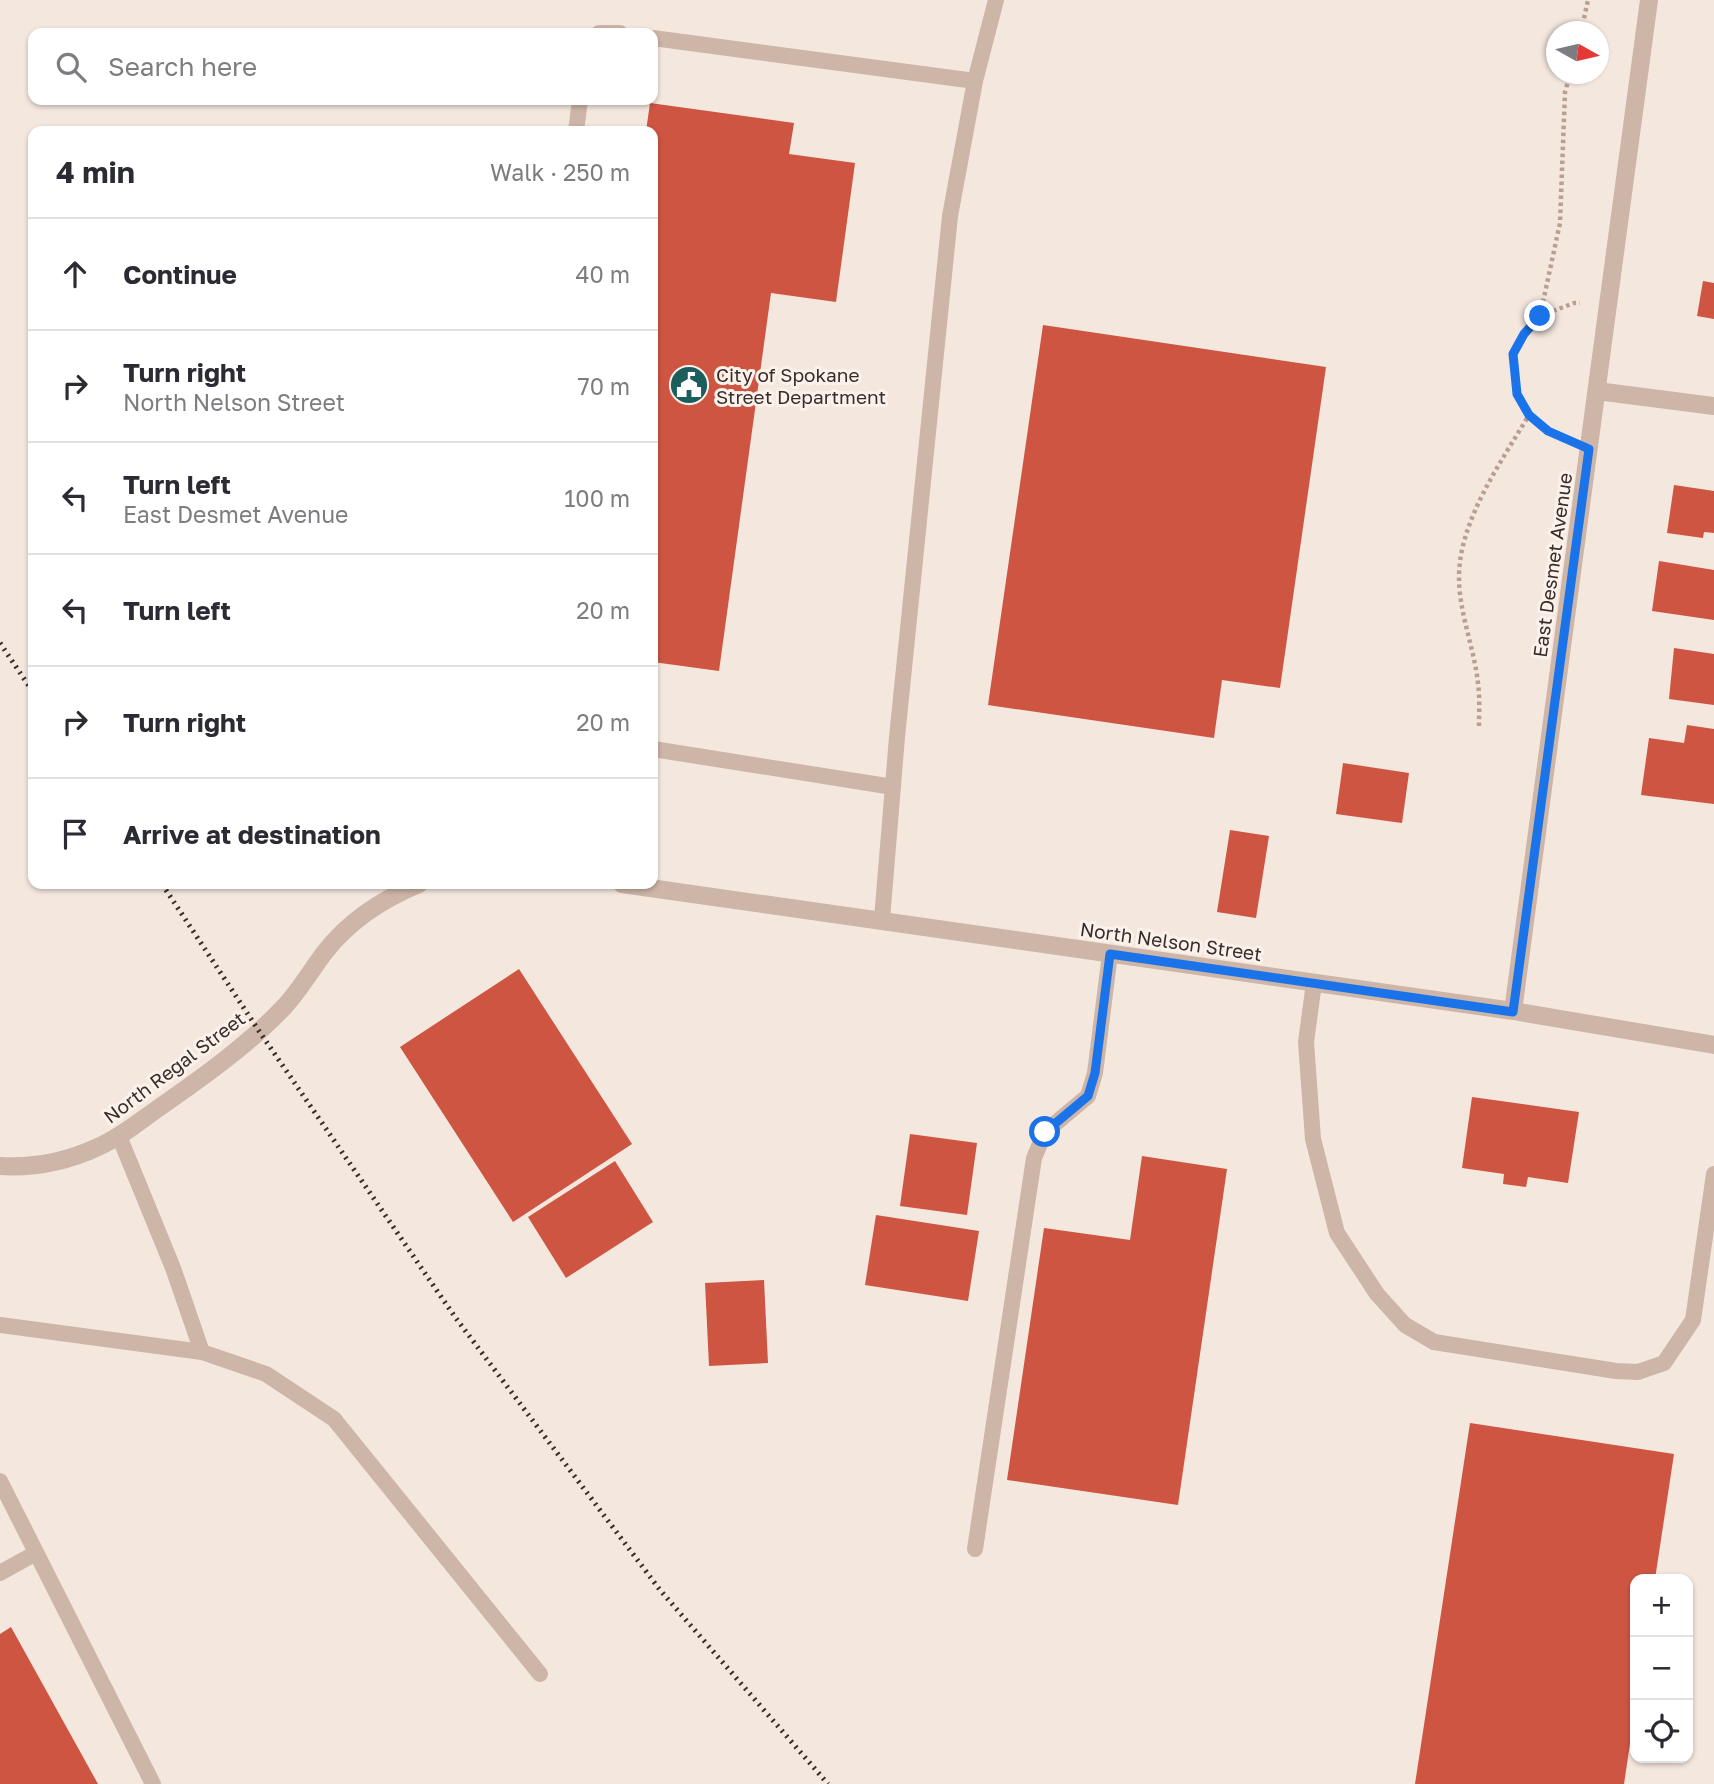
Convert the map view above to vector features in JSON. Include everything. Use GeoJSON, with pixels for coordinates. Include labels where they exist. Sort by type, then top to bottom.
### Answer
{"type":"FeatureCollection","features":[{"type":"Feature","properties":{"kind":"street","name":"East Desmet Avenue"},"geometry":{"type":"LineString","coordinates":[[1513,1012],[1649,0]]}},
{"type":"Feature","properties":{"kind":"street"},"geometry":{"type":"LineString","coordinates":[[1597,391],[1714,406]]}},
{"type":"Feature","properties":{"kind":"street","name":"North Regal Street"},"geometry":{"type":"LineString","coordinates":[[0,1166],[37,1165],[67,1158],[97,1148],[119,1136],[198,1081],[259,1031],[285,1006],[327,950],[351,925],[378,904],[409,889]]}},
{"type":"Feature","properties":{"kind":"street","name":"North Nelson Street"},"geometry":{"type":"LineString","coordinates":[[658,889],[1513,1012],[1714,1045]]}},
{"type":"Feature","properties":{"kind":"lane"},"geometry":{"type":"LineString","coordinates":[[882,919],[950,216],[975,81],[996,0]]}},
{"type":"Feature","properties":{"kind":"lane"},"geometry":{"type":"LineString","coordinates":[[658,39],[975,81]]}},
{"type":"Feature","properties":{"kind":"lane"},"geometry":{"type":"LineString","coordinates":[[577,126],[579,105]]}},
{"type":"Feature","properties":{"kind":"lane"},"geometry":{"type":"LineString","coordinates":[[658,750],[893,786]]}},
{"type":"Feature","properties":{"kind":"lane"},"geometry":{"type":"LineString","coordinates":[[975,1549],[1034,1157],[1045,1132],[1088,1096],[1095,1073],[1110,954]]}},
{"type":"Feature","properties":{"kind":"lane"},"geometry":{"type":"LineString","coordinates":[[1314,983],[1306,1042],[1313,1139],[1337,1233],[1377,1294],[1405,1325],[1434,1342],[1616,1371],[1638,1372],[1664,1363],[1693,1320],[1714,1174]]}},
{"type":"Feature","properties":{"kind":"lane"},"geometry":{"type":"LineString","coordinates":[[119,1136],[173,1268],[202,1352]]}},
{"type":"Feature","properties":{"kind":"lane"},"geometry":{"type":"LineString","coordinates":[[0,1325],[202,1352],[267,1374],[334,1419],[540,1674]]}},
{"type":"Feature","properties":{"kind":"lane"},"geometry":{"type":"LineString","coordinates":[[0,1481],[153,1784]]}},
{"type":"Feature","properties":{"kind":"lane"},"geometry":{"type":"LineString","coordinates":[[0,1573],[36,1553]]}},
{"type":"Feature","properties":{"kind":"path"},"geometry":{"type":"LineString","coordinates":[[1583,21],[1588,0]]}},
{"type":"Feature","properties":{"kind":"path"},"geometry":{"type":"LineString","coordinates":[[1540,316],[1560,223],[1564,92],[1567,84]]}},
{"type":"Feature","properties":{"kind":"path"},"geometry":{"type":"LineString","coordinates":[[1589,449],[1548,431],[1529,415],[1517,394],[1513,354],[1524,334],[1540,316],[1574,303],[1608,303]]}},
{"type":"Feature","properties":{"kind":"path"},"geometry":{"type":"LineString","coordinates":[[1479,726],[1478,683],[1459,576],[1465,532],[1497,469],[1529,415]]}},
{"type":"Feature","properties":{"kind":"building"},"geometry":{"type":"Polygon","coordinates":[[[658,104],[794,123],[789,154],[855,163],[836,302],[771,293],[719,671],[658,663],[658,126],[647,126],[650,105],[658,104]]]}},
{"type":"Feature","properties":{"kind":"building"},"geometry":{"type":"Polygon","coordinates":[[[1703,281],[1714,283],[1714,319],[1697,316],[1703,281]]]}},
{"type":"Feature","properties":{"kind":"building"},"geometry":{"type":"Polygon","coordinates":[[[1043,325],[1326,367],[1280,688],[1222,680],[1214,738],[988,705],[1043,325]]]}},
{"type":"Feature","properties":{"kind":"building"},"geometry":{"type":"Polygon","coordinates":[[[1674,485],[1714,491],[1714,533],[1704,532],[1703,538],[1667,533],[1674,485]]]}},
{"type":"Feature","properties":{"kind":"building"},"geometry":{"type":"Polygon","coordinates":[[[1659,561],[1714,570],[1714,620],[1652,611],[1659,561]]]}},
{"type":"Feature","properties":{"kind":"building"},"geometry":{"type":"Polygon","coordinates":[[[1674,648],[1714,654],[1714,705],[1669,699],[1674,648]]]}},
{"type":"Feature","properties":{"kind":"building"},"geometry":{"type":"Polygon","coordinates":[[[1687,725],[1714,729],[1714,804],[1641,795],[1649,738],[1684,743],[1687,725]]]}},
{"type":"Feature","properties":{"kind":"building"},"geometry":{"type":"Polygon","coordinates":[[[1343,763],[1409,773],[1402,823],[1336,814],[1343,763]]]}},
{"type":"Feature","properties":{"kind":"building"},"geometry":{"type":"Polygon","coordinates":[[[1230,830],[1269,836],[1256,918],[1217,912],[1230,830]]]}},
{"type":"Feature","properties":{"kind":"building"},"geometry":{"type":"Polygon","coordinates":[[[519,969],[632,1144],[513,1222],[400,1047],[519,969]]]}},
{"type":"Feature","properties":{"kind":"building"},"geometry":{"type":"Polygon","coordinates":[[[1472,1097],[1579,1112],[1568,1183],[1528,1177],[1526,1187],[1503,1184],[1504,1174],[1462,1168],[1472,1097]]]}},
{"type":"Feature","properties":{"kind":"building"},"geometry":{"type":"Polygon","coordinates":[[[910,1134],[977,1143],[967,1215],[900,1206],[910,1134]]]}},
{"type":"Feature","properties":{"kind":"building"},"geometry":{"type":"Polygon","coordinates":[[[1142,1156],[1227,1169],[1178,1505],[1007,1480],[1044,1228],[1130,1240],[1142,1156]]]}},
{"type":"Feature","properties":{"kind":"building"},"geometry":{"type":"Polygon","coordinates":[[[615,1161],[653,1222],[566,1278],[528,1217],[615,1161]]]}},
{"type":"Feature","properties":{"kind":"building"},"geometry":{"type":"Polygon","coordinates":[[[876,1215],[979,1231],[968,1301],[865,1285],[876,1215]]]}},
{"type":"Feature","properties":{"kind":"building"},"geometry":{"type":"Polygon","coordinates":[[[764,1280],[768,1363],[709,1366],[705,1283],[764,1280]]]}},
{"type":"Feature","properties":{"kind":"building"},"geometry":{"type":"Polygon","coordinates":[[[1470,1423],[1674,1454],[1656,1574],[1630,1574],[1630,1744],[1624,1784],[1415,1784],[1470,1423]]]}},
{"type":"Feature","properties":{"kind":"building"},"geometry":{"type":"Polygon","coordinates":[[[11,1627],[98,1784],[0,1784],[0,1634],[11,1627]]]}},
{"type":"Feature","properties":{"kind":"railway"},"geometry":{"type":"LineString","coordinates":[[0,643],[28,685]]}},
{"type":"Feature","properties":{"kind":"railway"},"geometry":{"type":"LineString","coordinates":[[165,889],[455,1317],[660,1590],[828,1784]]}},
{"type":"Feature","properties":{"kind":"place","name":"City of Spokane Street Department"},"geometry":{"type":"Point","coordinates":[689,385]}},
{"type":"Feature","properties":{"kind":"route"},"geometry":{"type":"LineString","coordinates":[[1045,1132],[1088,1096],[1095,1073],[1110,954],[1513,1012],[1589,449],[1548,431],[1529,415],[1517,394],[1513,354],[1524,334],[1540,316]]}}]}
